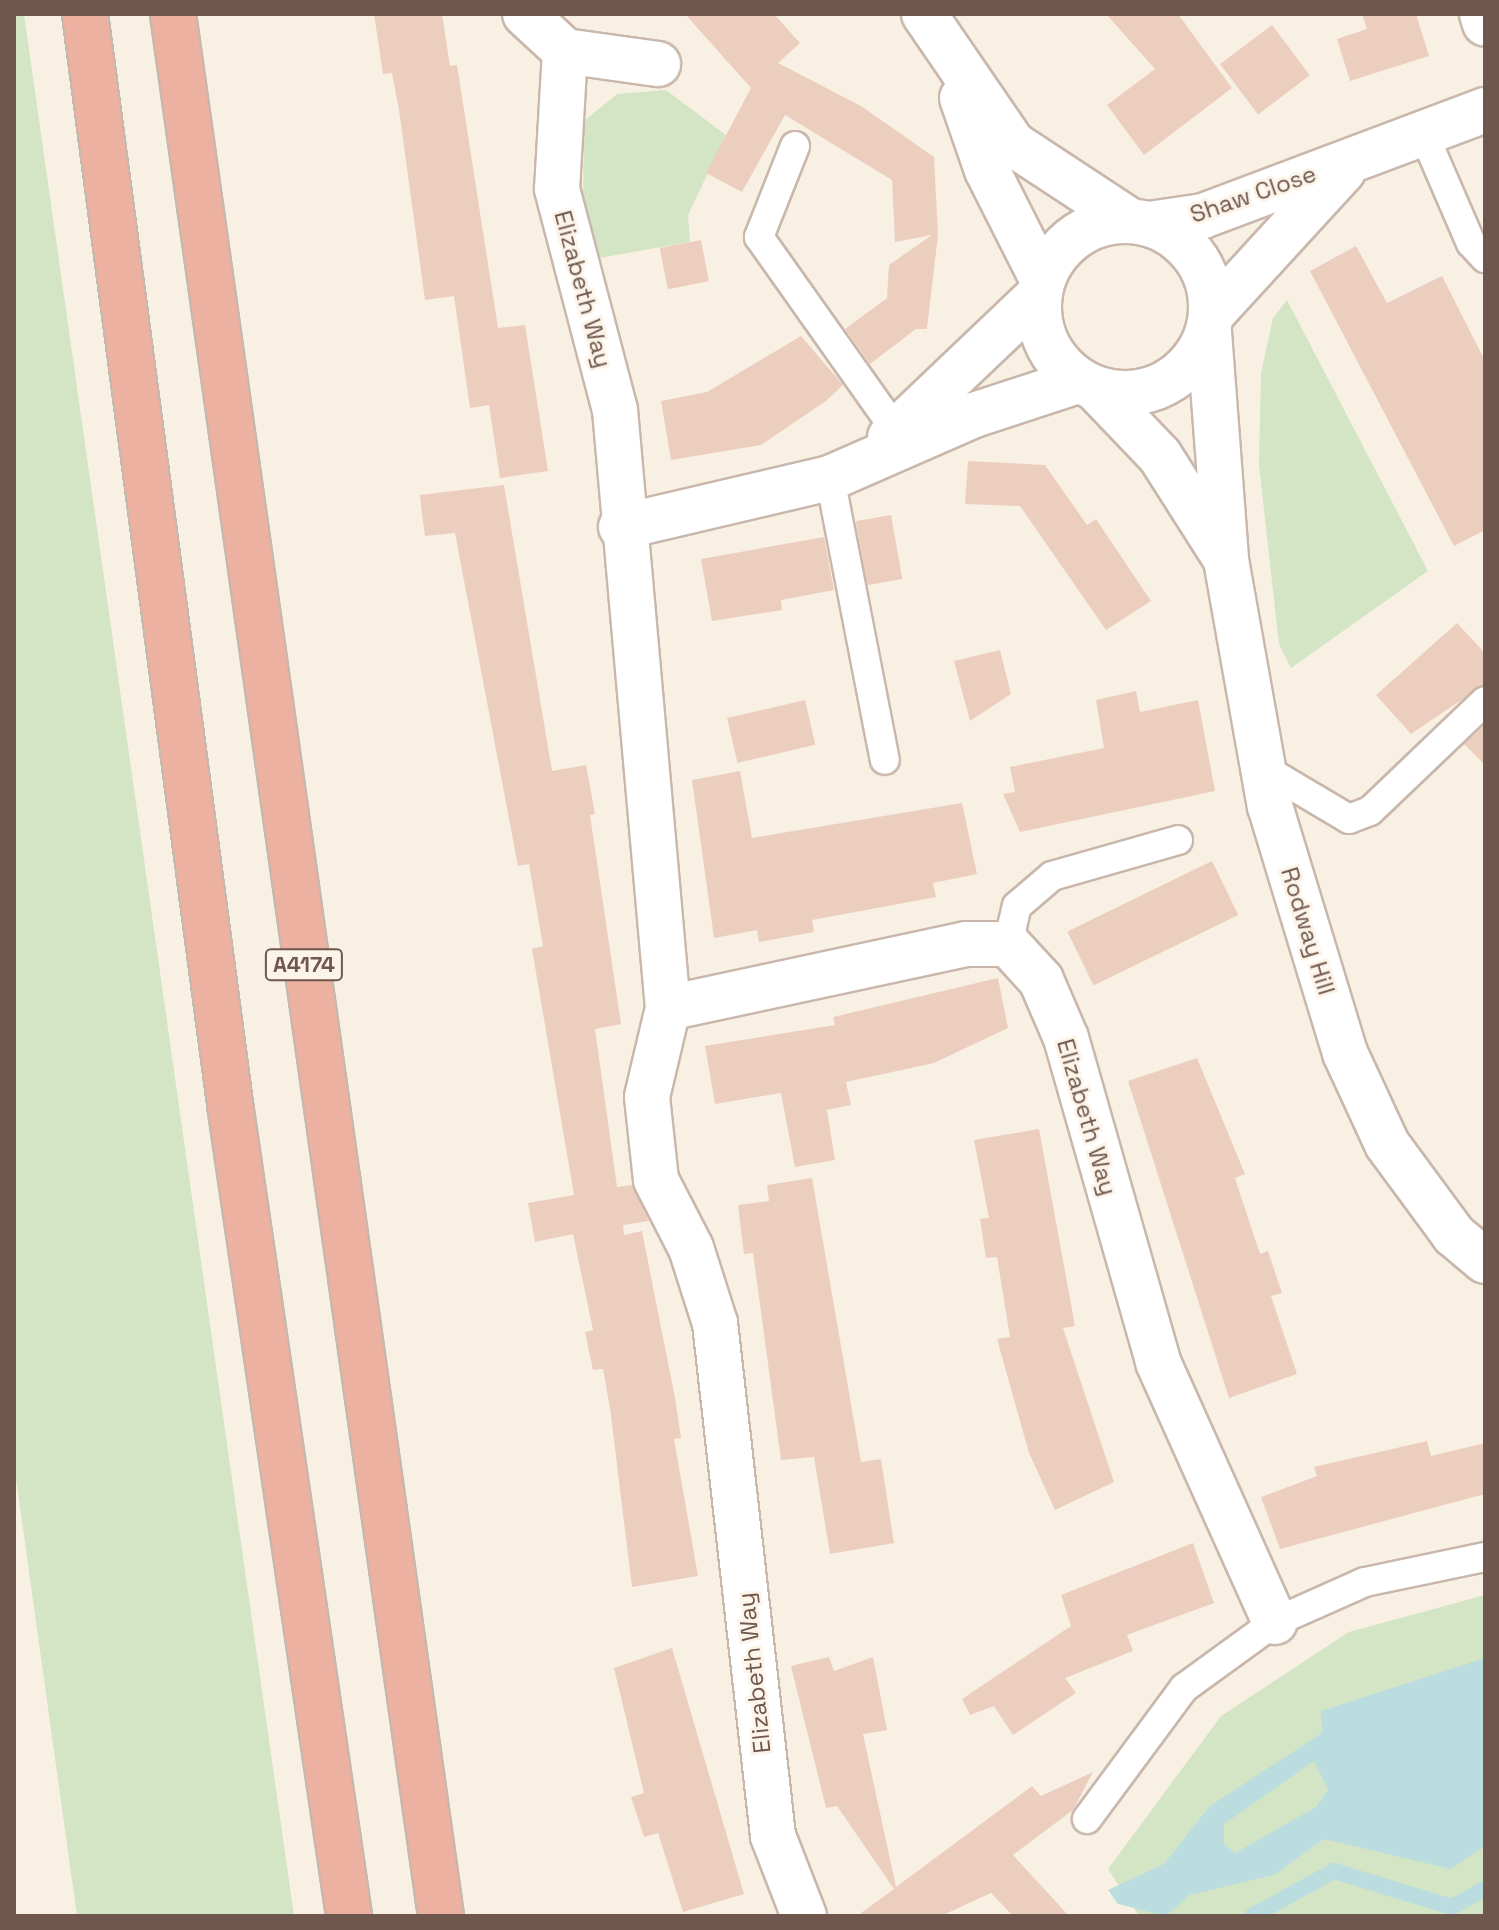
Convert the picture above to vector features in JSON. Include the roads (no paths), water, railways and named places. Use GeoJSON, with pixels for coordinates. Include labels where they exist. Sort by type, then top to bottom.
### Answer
{"type":"FeatureCollection","features":[{"type":"Feature","properties":{"kind":"highway"},"geometry":{"type":"LineString","coordinates":[[85,14],[228,1088],[349,1916]]}},
{"type":"Feature","properties":{"kind":"highway","name":"A4174"},"geometry":{"type":"LineString","coordinates":[[173,14],[441,1916]]}},
{"type":"Feature","properties":{"kind":"street"},"geometry":{"type":"LineString","coordinates":[[525,14],[565,51],[658,64]]}},
{"type":"Feature","properties":{"kind":"street"},"geometry":{"type":"LineString","coordinates":[[621,527],[1088,386],[1159,388],[1193,361],[1211,323],[1203,268],[1184,243],[1140,222],[1013,144],[947,54],[924,14]]}},
{"type":"Feature","properties":{"kind":"street"},"geometry":{"type":"LineString","coordinates":[[1482,14],[1485,24]]}},
{"type":"Feature","properties":{"kind":"street","name":"Elizabeth Way"},"geometry":{"type":"LineString","coordinates":[[565,51],[557,189],[615,410],[621,527],[668,1008],[647,1097],[656,1180],[691,1248],[715,1323],[773,1836],[804,1916]]}},
{"type":"Feature","properties":{"kind":"street"},"geometry":{"type":"LineString","coordinates":[[947,54],[987,170],[1040,287],[1050,353],[1088,386]]}},
{"type":"Feature","properties":{"kind":"street","name":"Shaw Close"},"geometry":{"type":"LineString","coordinates":[[1140,222],[1203,216],[1422,130],[1485,110]]}},
{"type":"Feature","properties":{"kind":"street","name":"Shaw Close"},"geometry":{"type":"LineString","coordinates":[[1211,323],[1356,158]]}},
{"type":"Feature","properties":{"kind":"street"},"geometry":{"type":"LineString","coordinates":[[865,455],[1040,287],[1076,236],[1140,222]]}},
{"type":"Feature","properties":{"kind":"street","name":"Rodway Hill"},"geometry":{"type":"LineString","coordinates":[[1211,323],[1226,560],[1263,768],[1345,1053],[1387,1144],[1454,1235],[1485,1261]]}},
{"type":"Feature","properties":{"kind":"street","name":"Rodway Hill"},"geometry":{"type":"LineString","coordinates":[[1088,386],[1160,456],[1226,560]]}},
{"type":"Feature","properties":{"kind":"street"},"geometry":{"type":"LineString","coordinates":[[668,1008],[966,944],[1008,944]]}},
{"type":"Feature","properties":{"kind":"street","name":"Elizabeth Way"},"geometry":{"type":"LineString","coordinates":[[1008,944],[1041,980],[1066,1038],[1158,1362],[1275,1622]]}},
{"type":"Feature","properties":{"kind":"lane"},"geometry":{"type":"LineString","coordinates":[[1422,130],[1471,243],[1485,258]]}},
{"type":"Feature","properties":{"kind":"lane"},"geometry":{"type":"LineString","coordinates":[[795,146],[759,237],[865,455],[885,760]]}},
{"type":"Feature","properties":{"kind":"lane"},"geometry":{"type":"LineString","coordinates":[[1263,768],[1349,819],[1370,811],[1485,701]]}},
{"type":"Feature","properties":{"kind":"lane"},"geometry":{"type":"LineString","coordinates":[[1008,944],[1017,906],[1052,876],[1178,840]]}},
{"type":"Feature","properties":{"kind":"lane"},"geometry":{"type":"LineString","coordinates":[[1087,1819],[1184,1688],[1275,1622],[1365,1582],[1485,1557]]}},
{"type":"Feature","properties":{"kind":"water"},"geometry":{"type":"Polygon","coordinates":[[[1485,1658],[1485,1846],[1451,1869],[1324,1839],[1274,1875],[1189,1895],[1166,1916],[1118,1904],[1108,1890],[1164,1864],[1210,1806],[1322,1733],[1321,1711],[1485,1658]],[[1314,1761],[1224,1824],[1224,1844],[1235,1853],[1316,1807],[1328,1790],[1314,1761]]]}},
{"type":"Feature","properties":{"kind":"waterway"},"geometry":{"type":"LineString","coordinates":[[1252,1916],[1334,1871],[1452,1907],[1485,1889]]}}]}
